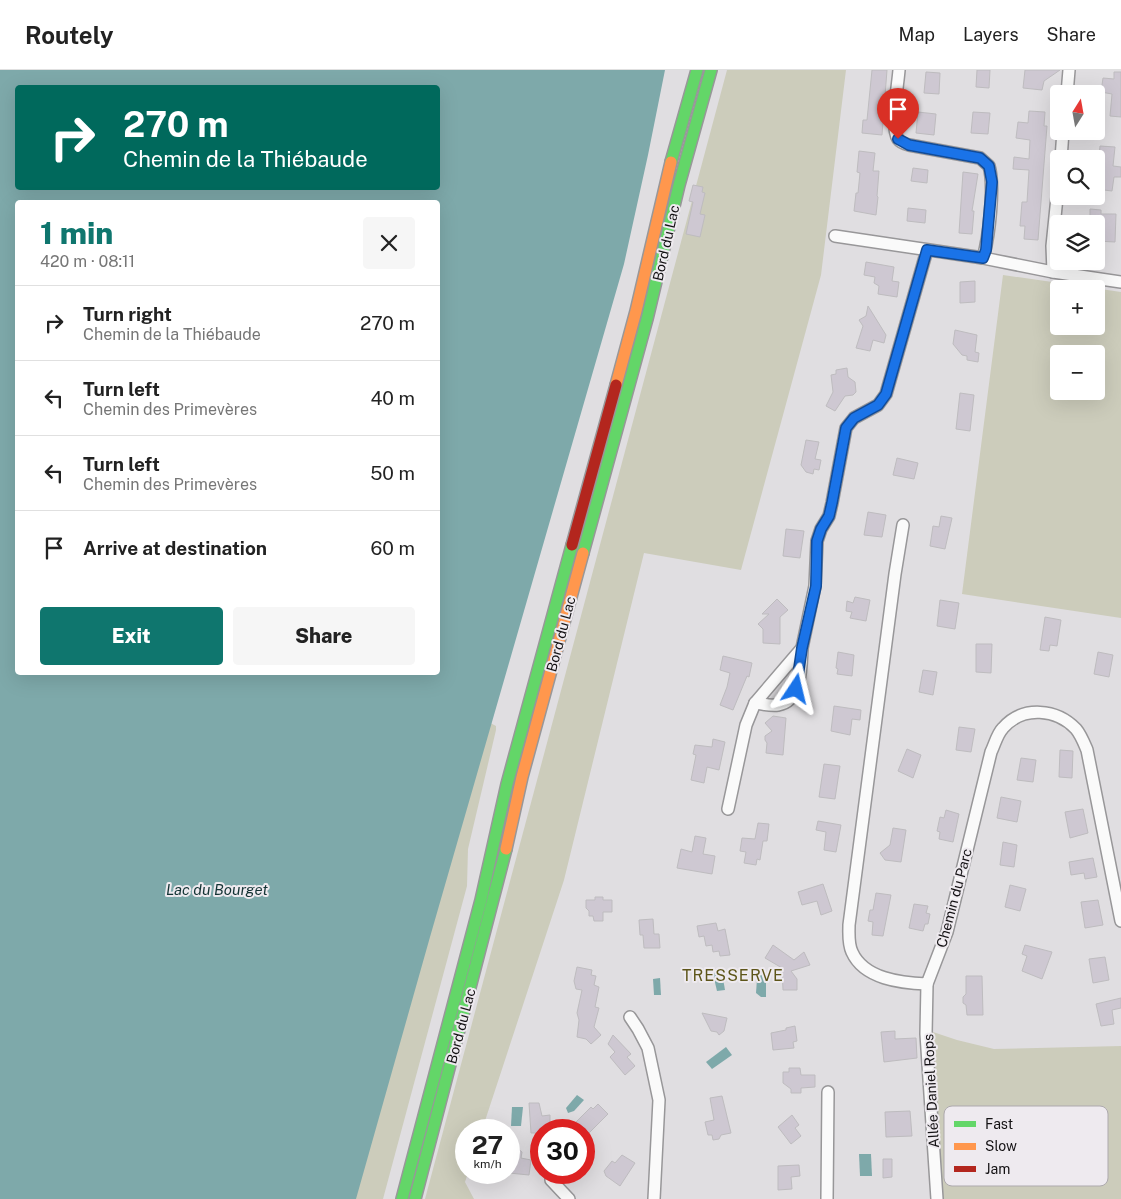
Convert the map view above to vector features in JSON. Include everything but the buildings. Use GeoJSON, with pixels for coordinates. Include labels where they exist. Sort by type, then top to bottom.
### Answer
{"type":"FeatureCollection","features":[{"type":"Feature","properties":{"kind":"main road","name":"Bord du Lac"},"geometry":{"type":"LineString","coordinates":[[402,1199],[481,900],[510,775],[633,320],[669,170],[697,70]]}},
{"type":"Feature","properties":{"kind":"main road","name":"Bord du Lac"},"geometry":{"type":"LineString","coordinates":[[415,1199],[498,884],[522,777],[647,319],[679,185],[711,70]]}},
{"type":"Feature","properties":{"kind":"street"},"geometry":{"type":"LineString","coordinates":[[900,70],[895,122],[895,132],[898,139],[909,145],[980,158],[989,166],[992,182],[988,238],[983,258]]}},
{"type":"Feature","properties":{"kind":"street"},"geometry":{"type":"LineString","coordinates":[[1068,85],[1069,70]]}},
{"type":"Feature","properties":{"kind":"street"},"geometry":{"type":"LineString","coordinates":[[1053,272],[1052,246],[1056,205]]}},
{"type":"Feature","properties":{"kind":"street"},"geometry":{"type":"LineString","coordinates":[[835,236],[983,258],[1053,272],[1121,282]]}},
{"type":"Feature","properties":{"kind":"street"},"geometry":{"type":"LineString","coordinates":[[755,703],[776,706],[788,702],[793,697],[816,586],[817,541],[821,529],[829,516],[846,428],[854,418],[878,405],[886,394],[927,250]]}},
{"type":"Feature","properties":{"kind":"street"},"geometry":{"type":"LineString","coordinates":[[903,525],[849,925],[849,939],[855,958],[869,971],[879,976],[899,981],[927,984]]}},
{"type":"Feature","properties":{"kind":"street"},"geometry":{"type":"LineString","coordinates":[[728,808],[746,725],[755,703],[802,648]]}},
{"type":"Feature","properties":{"kind":"street","name":"Chemin du Parc"},"geometry":{"type":"LineString","coordinates":[[927,984],[947,932],[992,752],[1002,729],[1008,723],[1026,714],[1048,712],[1061,718],[1078,731],[1087,750],[1121,921]]}},
{"type":"Feature","properties":{"kind":"street","name":"Allée Daniel Rops"},"geometry":{"type":"LineString","coordinates":[[927,984],[926,1034],[937,1199]]}},
{"type":"Feature","properties":{"kind":"street"},"geometry":{"type":"LineString","coordinates":[[630,1017],[648,1048],[659,1100],[654,1199]]}},
{"type":"Feature","properties":{"kind":"street"},"geometry":{"type":"LineString","coordinates":[[827,1199],[828,1092]]}},
{"type":"Feature","properties":{"kind":"street"},"geometry":{"type":"LineString","coordinates":[[555,1184],[570,1199]]}},
{"type":"Feature","properties":{"kind":"green space"},"geometry":{"type":"Polygon","coordinates":[[[727,70],[846,70],[821,275],[741,570],[644,553],[564,880],[486,1119],[455,1119],[455,1184],[466,1184],[474,1199],[425,1199],[727,70]]]}},
{"type":"Feature","properties":{"kind":"green space"},"geometry":{"type":"Polygon","coordinates":[[[1003,275],[1050,282],[1050,335],[1105,335],[1105,290],[1121,292],[1121,618],[962,594],[1003,275]]]}},
{"type":"Feature","properties":{"kind":"green space"},"geometry":{"type":"Polygon","coordinates":[[[477,716],[496,726],[496,730],[468,849],[467,886],[383,1199],[287,1199],[477,716]]]}},
{"type":"Feature","properties":{"kind":"green space"},"geometry":{"type":"Polygon","coordinates":[[[930,1031],[994,1049],[1121,1046],[1121,1199],[941,1199],[930,1031]]]}},
{"type":"Feature","properties":{"kind":"water","name":"Lac du Bourget"},"geometry":{"type":"Polygon","coordinates":[[[0,70],[665,70],[624,264],[356,1199],[0,1199],[0,70]]]}},
{"type":"Feature","properties":{"kind":"water"},"geometry":{"type":"Polygon","coordinates":[[[717,971],[722,973],[725,990],[717,991],[713,974],[717,971]]]}},
{"type":"Feature","properties":{"kind":"water"},"geometry":{"type":"Polygon","coordinates":[[[760,975],[766,975],[766,997],[761,997],[756,993],[757,979],[760,975]]]}},
{"type":"Feature","properties":{"kind":"water"},"geometry":{"type":"Polygon","coordinates":[[[660,978],[661,995],[654,995],[653,979],[660,978]]]}},
{"type":"Feature","properties":{"kind":"water"},"geometry":{"type":"Polygon","coordinates":[[[726,1047],[732,1055],[712,1069],[706,1062],[726,1047]]]}},
{"type":"Feature","properties":{"kind":"water"},"geometry":{"type":"Polygon","coordinates":[[[577,1095],[584,1100],[574,1111],[568,1113],[566,1108],[577,1095]]]}},
{"type":"Feature","properties":{"kind":"water"},"geometry":{"type":"Polygon","coordinates":[[[512,1107],[523,1107],[521,1126],[520,1119],[511,1119],[512,1107]]]}},
{"type":"Feature","properties":{"kind":"water"},"geometry":{"type":"Polygon","coordinates":[[[859,1154],[871,1154],[872,1176],[860,1176],[859,1154]]]}},
{"type":"Feature","properties":{"kind":"traffic: fast"},"geometry":{"type":"LineString","coordinates":[[671,162],[697,70]]}},
{"type":"Feature","properties":{"kind":"traffic: fast"},"geometry":{"type":"LineString","coordinates":[[583,553],[647,319],[679,185],[711,70]]}},
{"type":"Feature","properties":{"kind":"traffic: fast"},"geometry":{"type":"LineString","coordinates":[[402,1199],[481,900],[507,784],[572,545]]}},
{"type":"Feature","properties":{"kind":"traffic: fast"},"geometry":{"type":"LineString","coordinates":[[415,1199],[506,849]]}},
{"type":"Feature","properties":{"kind":"traffic: slow"},"geometry":{"type":"LineString","coordinates":[[616,385],[636,311],[671,162]]}},
{"type":"Feature","properties":{"kind":"traffic: slow"},"geometry":{"type":"LineString","coordinates":[[506,849],[522,777],[583,553]]}},
{"type":"Feature","properties":{"kind":"traffic: jam"},"geometry":{"type":"LineString","coordinates":[[572,545],[616,385]]}},
{"type":"Feature","properties":{"kind":"district","name":"TRESSERVE"},"geometry":{"type":"Point","coordinates":[733,975]}},
{"type":"Feature","properties":{"kind":"route"},"geometry":{"type":"LineString","coordinates":[[796,689],[802,648],[816,586],[817,541],[821,529],[829,516],[846,428],[854,418],[878,405],[884,399],[927,250],[983,258],[986,250],[992,182],[989,166],[980,158],[909,145],[898,139]]}}]}
